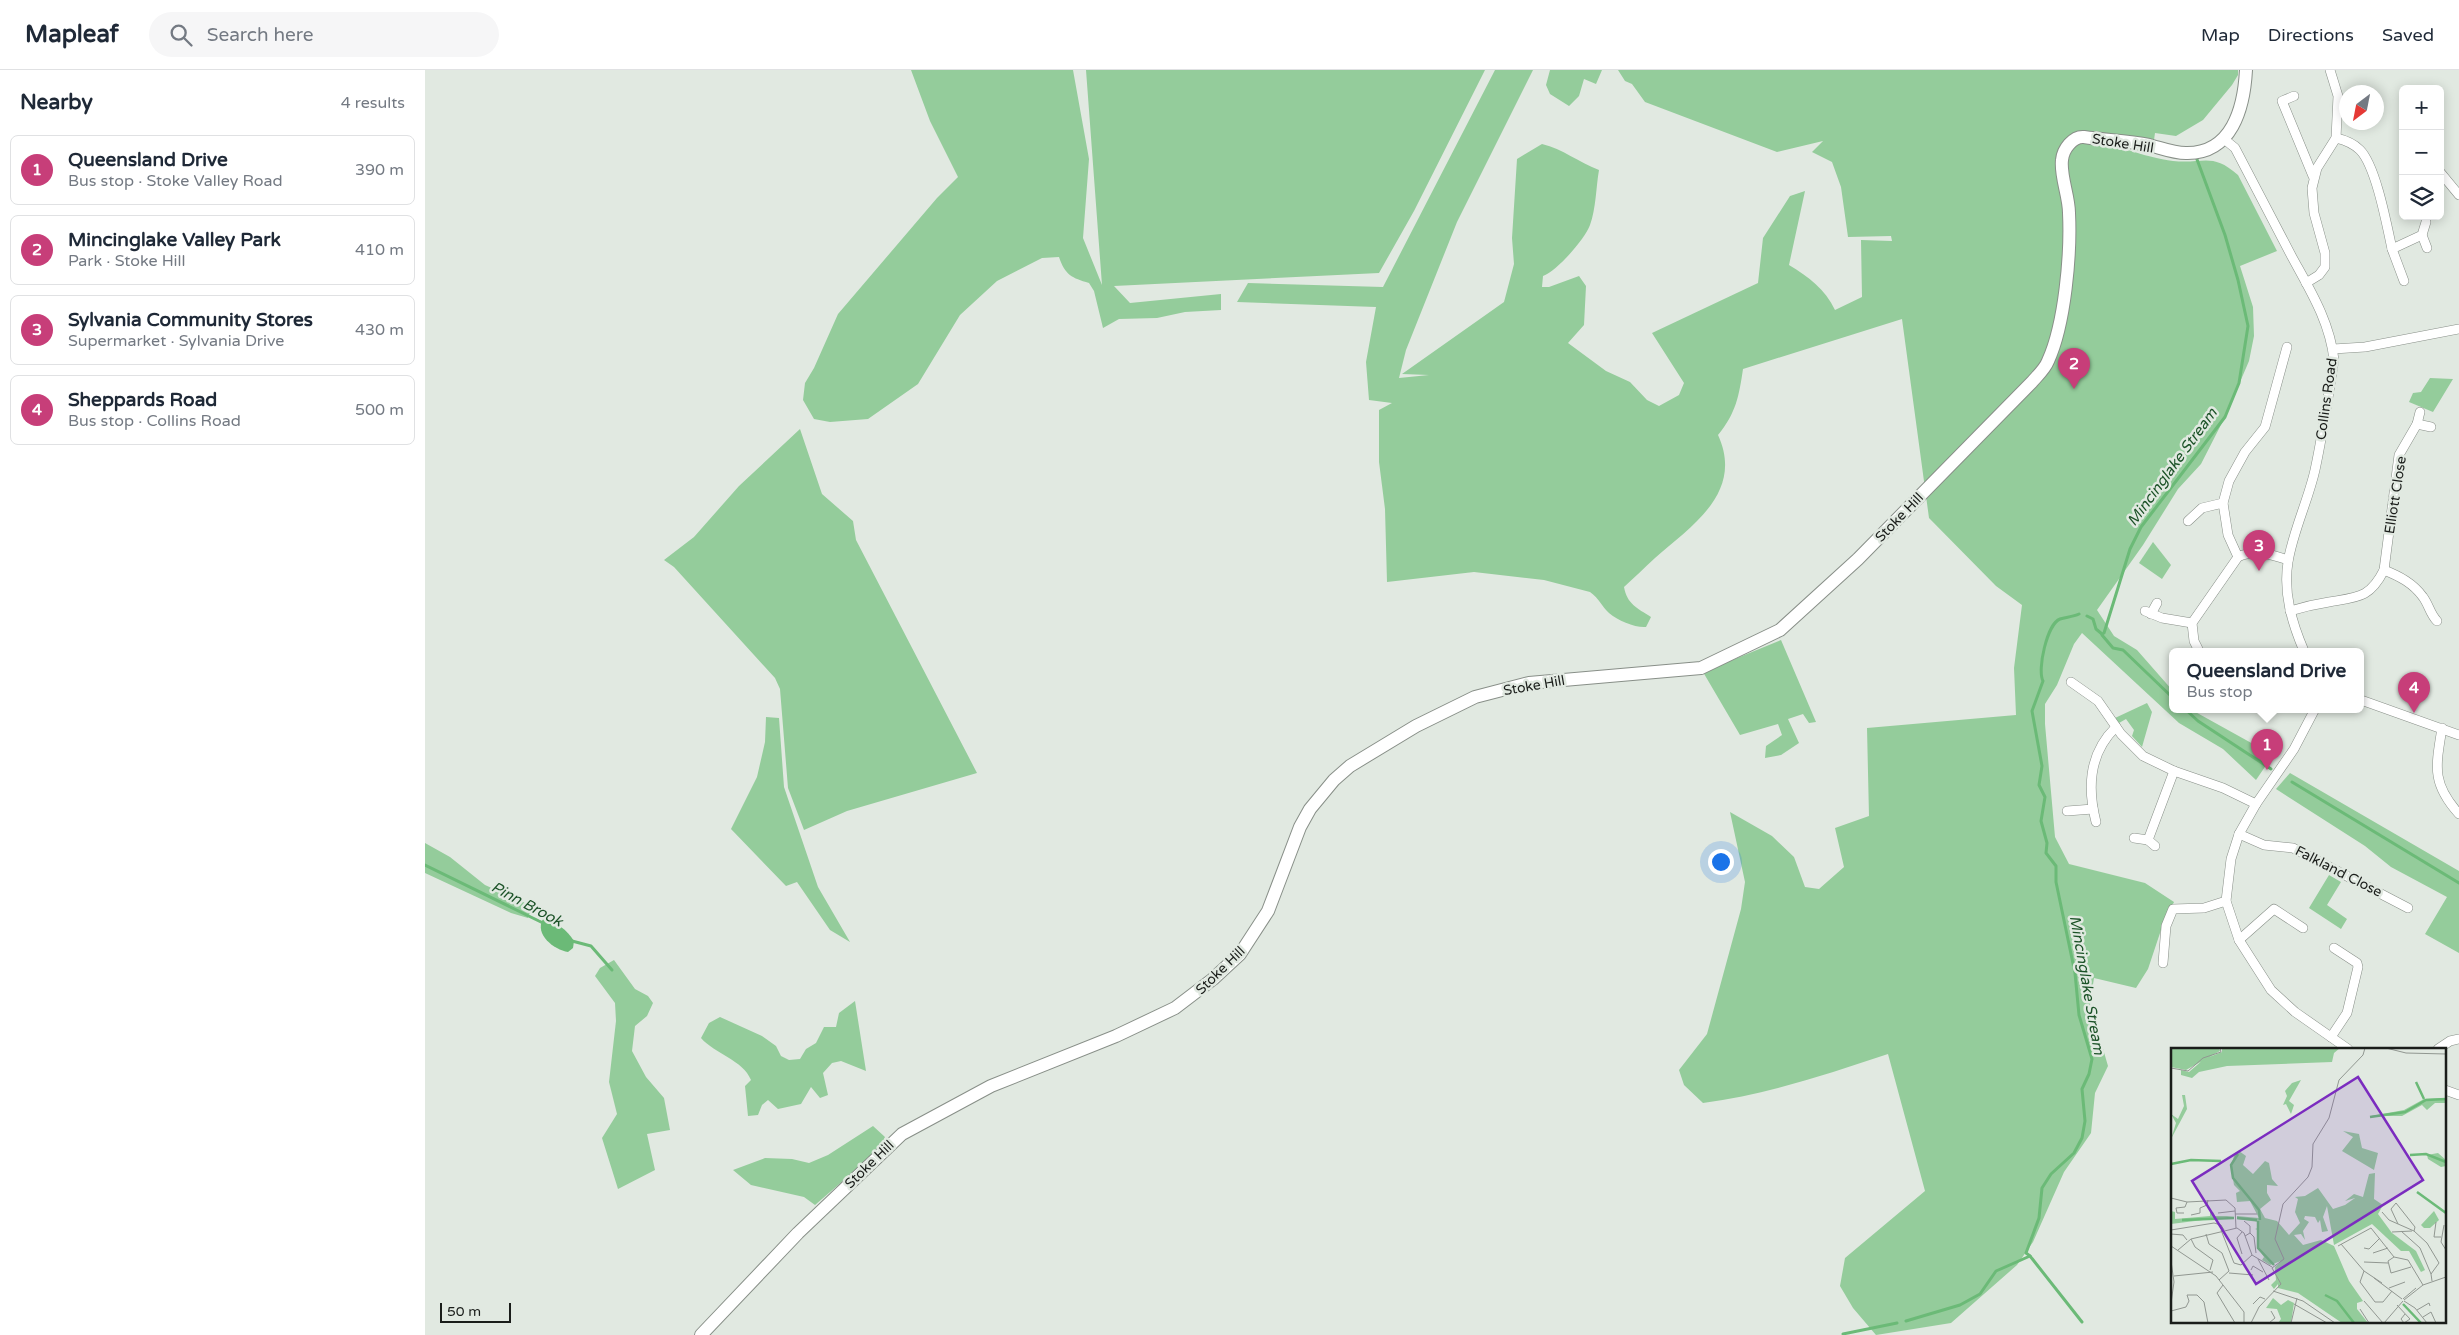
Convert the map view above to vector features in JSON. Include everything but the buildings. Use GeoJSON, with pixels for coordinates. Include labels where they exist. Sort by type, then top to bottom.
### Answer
{"type":"FeatureCollection","features":[{"type":"Feature","properties":{"kind":"street","name":"Stoke Hill"},"geometry":{"type":"LineString","coordinates":[[701,1335],[798,1233],[902,1134],[991,1086],[1115,1036],[1175,1008],[1213,979],[1240,954],[1268,911],[1299,827],[1310,809],[1335,780],[1369,754],[1415,726],[1475,697],[1529,683],[1701,668],[1780,630],[1858,559],[2032,382],[2048,363],[2055,341],[2065,286],[2069,213],[2062,160],[2071,142],[2079,136],[2195,152],[2213,148],[2224,138],[2236,122],[2242,106],[2246,70]]}},
{"type":"Feature","properties":{"kind":"street"},"geometry":{"type":"LineString","coordinates":[[2313,176],[2336,138],[2338,96],[2330,70]]}},
{"type":"Feature","properties":{"kind":"street"},"geometry":{"type":"LineString","coordinates":[[2295,96],[2282,101],[2313,176],[2314,213],[2325,253],[2325,266],[2319,276],[2306,283]]}},
{"type":"Feature","properties":{"kind":"street","name":"Collins Road"},"geometry":{"type":"LineString","coordinates":[[2224,138],[2235,148],[2306,283],[2323,317],[2333,349],[2334,360],[2315,468],[2289,560],[2287,588],[2295,629],[2303,648]]}},
{"type":"Feature","properties":{"kind":"street"},"geometry":{"type":"LineString","coordinates":[[2336,138],[2354,145],[2365,156],[2380,198],[2392,249],[2404,281]]}},
{"type":"Feature","properties":{"kind":"street"},"geometry":{"type":"LineString","coordinates":[[2442,175],[2459,195]]}},
{"type":"Feature","properties":{"kind":"street"},"geometry":{"type":"LineString","coordinates":[[2425,222],[2422,235],[2427,248]]}},
{"type":"Feature","properties":{"kind":"street"},"geometry":{"type":"LineString","coordinates":[[2392,249],[2422,235]]}},
{"type":"Feature","properties":{"kind":"street"},"geometry":{"type":"LineString","coordinates":[[2333,349],[2365,347],[2459,329]]}},
{"type":"Feature","properties":{"kind":"street"},"geometry":{"type":"LineString","coordinates":[[2238,557],[2228,535],[2223,503],[2229,481],[2239,463],[2265,427],[2287,346]]}},
{"type":"Feature","properties":{"kind":"street","name":"Elliott Close"},"geometry":{"type":"LineString","coordinates":[[2291,610],[2319,603],[2350,600],[2377,584],[2384,570],[2399,455],[2417,424],[2420,412]]}},
{"type":"Feature","properties":{"kind":"street"},"geometry":{"type":"LineString","coordinates":[[2417,424],[2431,427]]}},
{"type":"Feature","properties":{"kind":"street"},"geometry":{"type":"LineString","coordinates":[[2188,521],[2202,508],[2223,503]]}},
{"type":"Feature","properties":{"kind":"street"},"geometry":{"type":"LineString","coordinates":[[2198,648],[2194,641],[2192,623],[2238,557],[2248,552],[2260,552],[2289,560]]}},
{"type":"Feature","properties":{"kind":"street"},"geometry":{"type":"LineString","coordinates":[[2384,570],[2402,578],[2415,588],[2424,598],[2431,615],[2437,621]]}},
{"type":"Feature","properties":{"kind":"street"},"geometry":{"type":"LineString","coordinates":[[2157,603],[2148,612],[2179,622],[2192,623]]}},
{"type":"Feature","properties":{"kind":"street"},"geometry":{"type":"LineString","coordinates":[[2071,682],[2098,701],[2128,743],[2143,756],[2174,772],[2223,788],[2256,804]]}},
{"type":"Feature","properties":{"kind":"street"},"geometry":{"type":"LineString","coordinates":[[2364,701],[2459,734]]}},
{"type":"Feature","properties":{"kind":"street"},"geometry":{"type":"LineString","coordinates":[[2313,713],[2295,749],[2256,804],[2239,834],[2231,859],[2226,901],[2239,940],[2271,990],[2295,1012],[2346,1048]]}},
{"type":"Feature","properties":{"kind":"street"},"geometry":{"type":"LineString","coordinates":[[2096,822],[2093,809],[2093,764],[2102,742],[2116,727]]}},
{"type":"Feature","properties":{"kind":"street"},"geometry":{"type":"LineString","coordinates":[[2442,728],[2436,763],[2437,778],[2445,795],[2459,814]]}},
{"type":"Feature","properties":{"kind":"street"},"geometry":{"type":"LineString","coordinates":[[2134,838],[2152,843],[2174,772]]}},
{"type":"Feature","properties":{"kind":"street"},"geometry":{"type":"LineString","coordinates":[[2067,811],[2093,809]]}},
{"type":"Feature","properties":{"kind":"street","name":"Falkland Close"},"geometry":{"type":"LineString","coordinates":[[2239,834],[2264,845],[2293,848],[2408,908]]}},
{"type":"Feature","properties":{"kind":"street"},"geometry":{"type":"LineString","coordinates":[[2163,963],[2166,926],[2173,909],[2203,908],[2226,901]]}},
{"type":"Feature","properties":{"kind":"street"},"geometry":{"type":"LineString","coordinates":[[2239,940],[2274,909],[2303,928]]}},
{"type":"Feature","properties":{"kind":"street"},"geometry":{"type":"LineString","coordinates":[[2331,1038],[2347,1013],[2358,967],[2357,963],[2334,948]]}},
{"type":"Feature","properties":{"kind":"street"},"geometry":{"type":"LineString","coordinates":[[2439,1048],[2447,1042],[2459,1039]]}},
{"type":"Feature","properties":{"kind":"street"},"geometry":{"type":"LineString","coordinates":[[2447,1091],[2459,1095]]}},
{"type":"Feature","properties":{"kind":"shaded area"},"geometry":{"type":"Polygon","coordinates":[[[911,70],[1073,70],[1089,159],[1083,238],[1102,285],[1086,70],[1485,70],[1414,211],[1379,273],[1114,286],[1130,303],[1221,294],[1221,310],[1185,312],[1157,318],[1119,319],[1103,328],[1094,291],[1089,283],[1070,275],[1059,257],[1042,258],[997,281],[960,315],[918,384],[868,419],[830,422],[814,419],[803,400],[805,383],[814,368],[838,314],[937,198],[958,177],[930,121],[911,70]]]}},
{"type":"Feature","properties":{"kind":"shaded area"},"geometry":{"type":"Polygon","coordinates":[[[1495,70],[1533,70],[1457,222],[1406,350],[1399,378],[1429,375],[1402,374],[1504,302],[1514,264],[1512,238],[1517,159],[1542,144],[1557,149],[1599,170],[1594,212],[1590,225],[1577,246],[1556,268],[1543,276],[1542,287],[1549,287],[1579,276],[1586,286],[1584,325],[1568,343],[1606,371],[1630,382],[1647,400],[1659,406],[1679,395],[1684,383],[1652,333],[1758,283],[1763,238],[1790,196],[1805,191],[1789,265],[1816,284],[1835,310],[1862,297],[1861,240],[1892,241],[1891,236],[1848,237],[1841,187],[1832,162],[1812,152],[1823,141],[1777,152],[1645,102],[1632,84],[1625,81],[1618,70],[2238,70],[2238,75],[2232,85],[2203,120],[2176,136],[2155,133],[2154,140],[2077,131],[2112,145],[2151,157],[2184,162],[2207,160],[2229,168],[2238,175],[2277,251],[2240,266],[2253,307],[2254,336],[2249,361],[2225,417],[2201,464],[2178,489],[2143,545],[2097,610],[2114,636],[2137,650],[2169,686],[2169,713],[2197,713],[2273,755],[2256,780],[2223,749],[2179,723],[2082,633],[2074,644],[2057,685],[2045,704],[2055,837],[2069,864],[2145,883],[2174,902],[2161,930],[2148,969],[2136,988],[2094,978],[2090,1004],[2108,1066],[2095,1093],[2091,1133],[2064,1172],[2033,1242],[2017,1265],[1951,1323],[1876,1335],[1853,1308],[1840,1286],[1845,1258],[1925,1191],[1888,1054],[1774,1089],[1703,1103],[1684,1085],[1679,1070],[1707,1034],[1741,909],[1745,882],[1730,812],[1772,836],[1794,857],[1805,887],[1819,889],[1844,867],[1835,828],[1869,816],[1867,728],[2016,715],[2014,668],[2022,605],[1996,586],[1929,518],[1902,319],[1743,369],[1733,412],[1718,435],[1724,455],[1724,474],[1720,490],[1711,506],[1698,520],[1624,587],[1630,602],[1651,617],[1646,627],[1642,627],[1617,619],[1590,592],[1544,580],[1474,572],[1387,582],[1385,509],[1379,462],[1379,410],[1392,403],[1369,400],[1366,362],[1376,307],[1237,302],[1248,283],[1383,287],[1495,70]]]}},
{"type":"Feature","properties":{"kind":"shaded area"},"geometry":{"type":"Polygon","coordinates":[[[1550,70],[1602,70],[1596,84],[1584,79],[1579,96],[1569,106],[1550,94],[1546,85],[1550,70]]]}},
{"type":"Feature","properties":{"kind":"shaded area"},"geometry":{"type":"Polygon","coordinates":[[[2430,378],[2453,379],[2433,412],[2409,402],[2413,393],[2421,392],[2430,378]]]}},
{"type":"Feature","properties":{"kind":"shaded area"},"geometry":{"type":"Polygon","coordinates":[[[800,429],[822,494],[853,521],[856,540],[977,773],[847,811],[804,830],[788,788],[780,689],[775,678],[674,567],[664,560],[694,537],[739,486],[800,429]]]}},
{"type":"Feature","properties":{"kind":"shaded area"},"geometry":{"type":"Polygon","coordinates":[[[2153,542],[2171,565],[2162,579],[2139,563],[2153,542]]]}},
{"type":"Feature","properties":{"kind":"shaded area"},"geometry":{"type":"Polygon","coordinates":[[[1781,640],[1816,722],[1809,723],[1803,714],[1788,719],[1799,743],[1781,755],[1765,758],[1766,746],[1782,735],[1778,724],[1740,735],[1703,672],[1781,640]]]}},
{"type":"Feature","properties":{"kind":"shaded area"},"geometry":{"type":"Polygon","coordinates":[[[2147,703],[2152,712],[2142,747],[2132,736],[2134,730],[2126,719],[2119,723],[2115,718],[2147,703]]]}},
{"type":"Feature","properties":{"kind":"shaded area"},"geometry":{"type":"Polygon","coordinates":[[[766,717],[779,718],[784,787],[818,887],[850,942],[830,930],[797,882],[786,886],[731,829],[757,777],[765,742],[766,717]]]}},
{"type":"Feature","properties":{"kind":"shaded area"},"geometry":{"type":"Polygon","coordinates":[[[2290,773],[2459,871],[2459,953],[2425,934],[2447,897],[2391,867],[2365,846],[2276,789],[2290,773]]]}},
{"type":"Feature","properties":{"kind":"shaded area"},"geometry":{"type":"Polygon","coordinates":[[[425,843],[450,857],[485,885],[532,906],[528,918],[511,913],[425,873],[425,843]]]}},
{"type":"Feature","properties":{"kind":"shaded area"},"geometry":{"type":"Polygon","coordinates":[[[2329,875],[2341,882],[2327,905],[2347,919],[2341,929],[2309,908],[2329,875]]]}},
{"type":"Feature","properties":{"kind":"shaded area"},"geometry":{"type":"Polygon","coordinates":[[[543,919],[557,924],[565,930],[574,941],[573,948],[568,952],[552,945],[543,936],[541,925],[543,919]]]}},
{"type":"Feature","properties":{"kind":"shaded area"},"geometry":{"type":"Polygon","coordinates":[[[614,960],[635,989],[648,996],[653,1003],[647,1016],[635,1026],[632,1051],[646,1077],[664,1098],[670,1130],[647,1134],[655,1170],[618,1189],[602,1138],[617,1114],[609,1082],[616,1021],[615,1003],[595,976],[600,968],[614,960]]]}},
{"type":"Feature","properties":{"kind":"shaded area"},"geometry":{"type":"Polygon","coordinates":[[[855,1001],[866,1071],[841,1061],[832,1063],[823,1073],[828,1095],[820,1098],[811,1087],[801,1104],[778,1109],[768,1100],[762,1105],[758,1115],[748,1116],[745,1086],[751,1080],[747,1073],[742,1067],[701,1038],[709,1023],[720,1017],[762,1036],[776,1046],[781,1056],[789,1060],[800,1059],[806,1049],[816,1043],[824,1027],[836,1027],[839,1013],[855,1001]]]}},
{"type":"Feature","properties":{"kind":"shaded area"},"geometry":{"type":"Polygon","coordinates":[[[873,1126],[885,1137],[881,1148],[815,1205],[804,1197],[751,1185],[733,1170],[765,1158],[792,1159],[809,1163],[828,1155],[873,1126]]]}},
{"type":"Feature","properties":{"kind":"waterway","name":"Mincinglake Stream"},"geometry":{"type":"LineString","coordinates":[[2087,616],[2093,619],[2096,629],[2102,634],[2104,633],[2130,549],[2141,527],[2225,417],[2239,383],[2248,326],[2238,280],[2225,235],[2195,154]]}},
{"type":"Feature","properties":{"kind":"waterway","name":"Mincinglake Stream"},"geometry":{"type":"LineString","coordinates":[[1906,1321],[1960,1305],[1980,1294],[1996,1271],[2030,1256],[2026,1253],[2039,1218],[2042,1188],[2051,1174],[2074,1153],[2082,1138],[2085,1121],[2082,1089],[2089,1074],[2092,1059],[2079,1015],[2075,973],[2056,882],[2056,866],[2046,853],[2047,843],[2041,821],[2045,797],[2039,785],[2042,766],[2032,711],[2043,681],[2041,675],[2042,658],[2051,629],[2060,619],[2079,614]]}},
{"type":"Feature","properties":{"kind":"waterway"},"geometry":{"type":"LineString","coordinates":[[2102,635],[2113,648],[2123,650],[2169,694]]}},
{"type":"Feature","properties":{"kind":"waterway"},"geometry":{"type":"LineString","coordinates":[[2189,713],[2198,721],[2271,769]]}},
{"type":"Feature","properties":{"kind":"waterway"},"geometry":{"type":"LineString","coordinates":[[2292,782],[2459,883]]}},
{"type":"Feature","properties":{"kind":"waterway","name":"Pinn Brook"},"geometry":{"type":"LineString","coordinates":[[425,865],[543,923]]}},
{"type":"Feature","properties":{"kind":"waterway","name":"Pinn Brook"},"geometry":{"type":"LineString","coordinates":[[572,941],[591,946],[612,970]]}},
{"type":"Feature","properties":{"kind":"waterway"},"geometry":{"type":"LineString","coordinates":[[2030,1256],[2082,1322]]}},
{"type":"Feature","properties":{"kind":"waterway","name":"Mincinglake Stream"},"geometry":{"type":"LineString","coordinates":[[1843,1334],[1897,1323]]}},
{"type":"Feature","properties":{"kind":"place","name":"Mincinglake Valley Park"},"geometry":{"type":"Point","coordinates":[2074,389]}},
{"type":"Feature","properties":{"kind":"place","name":"Sylvania Community Stores"},"geometry":{"type":"Point","coordinates":[2259,571]}},
{"type":"Feature","properties":{"kind":"place","name":"Sheppards Road"},"geometry":{"type":"Point","coordinates":[2414,713]}},
{"type":"Feature","properties":{"kind":"place","name":"Queensland Drive"},"geometry":{"type":"Point","coordinates":[2267,770]}}]}
